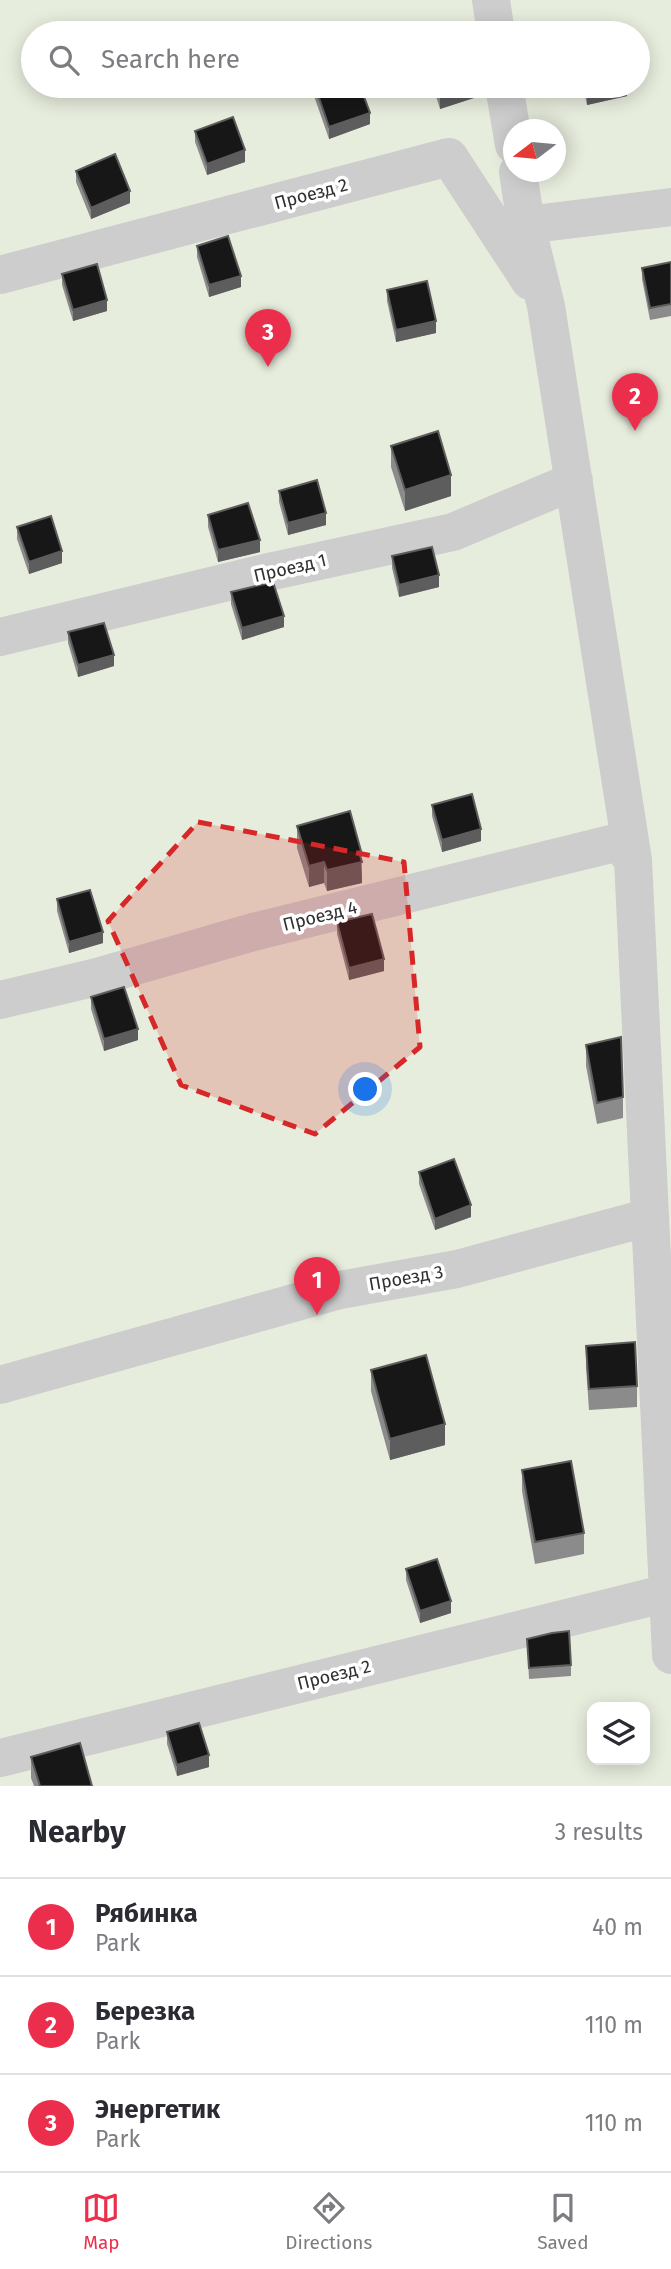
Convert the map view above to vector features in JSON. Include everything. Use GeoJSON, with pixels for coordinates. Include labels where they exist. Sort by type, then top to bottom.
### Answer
{"type":"FeatureCollection","features":[{"type":"Feature","properties":{"kind":"street"},"geometry":{"type":"LineString","coordinates":[[491,0],[494,21]]}},
{"type":"Feature","properties":{"kind":"street"},"geometry":{"type":"LineString","coordinates":[[506,98],[509,119]]}},
{"type":"Feature","properties":{"kind":"street","name":"Проезд 2"},"geometry":{"type":"LineString","coordinates":[[0,275],[449,157],[546,306]]}},
{"type":"Feature","properties":{"kind":"street"},"geometry":{"type":"LineString","coordinates":[[519,182],[526,225],[546,306],[633,860],[671,1655]]}},
{"type":"Feature","properties":{"kind":"street"},"geometry":{"type":"LineString","coordinates":[[526,225],[671,207]]}},
{"type":"Feature","properties":{"kind":"street","name":"Проезд 1"},"geometry":{"type":"LineString","coordinates":[[0,637],[273,571],[453,532],[574,481]]}},
{"type":"Feature","properties":{"kind":"street","name":"Проезд 4"},"geometry":{"type":"LineString","coordinates":[[0,1000],[97,977],[253,932],[619,842],[633,860]]}},
{"type":"Feature","properties":{"kind":"street","name":"Проезд 3"},"geometry":{"type":"LineString","coordinates":[[0,1385],[340,1290],[457,1269],[650,1217]]}},
{"type":"Feature","properties":{"kind":"street","name":"Проезд 2"},"geometry":{"type":"LineString","coordinates":[[0,1758],[668,1593]]}},
{"type":"Feature","properties":{"kind":"highlighted area"},"geometry":{"type":"Polygon","coordinates":[[[198,822],[404,862],[420,1047],[315,1134],[181,1085],[108,921],[198,822]]]}},
{"type":"Feature","properties":{"kind":"green space"},"geometry":{"type":"Polygon","coordinates":[[[0,0],[671,0],[671,1786],[0,1786],[0,0]]]}},
{"type":"Feature","properties":{"kind":"building"},"geometry":{"type":"Polygon","coordinates":[[[319,98],[364,98],[370,113],[329,127],[319,98]]]}},
{"type":"Feature","properties":{"kind":"building"},"geometry":{"type":"Polygon","coordinates":[[[233,117],[245,150],[207,164],[195,131],[233,117]]]}},
{"type":"Feature","properties":{"kind":"building"},"geometry":{"type":"Polygon","coordinates":[[[115,154],[130,191],[91,208],[76,171],[115,154]]]}},
{"type":"Feature","properties":{"kind":"building"},"geometry":{"type":"Polygon","coordinates":[[[228,236],[241,276],[209,285],[197,246],[228,236]]]}},
{"type":"Feature","properties":{"kind":"building"},"geometry":{"type":"Polygon","coordinates":[[[671,262],[671,304],[650,308],[642,268],[671,262]]]}},
{"type":"Feature","properties":{"kind":"building"},"geometry":{"type":"Polygon","coordinates":[[[97,264],[107,300],[73,310],[62,274],[97,264]]]}},
{"type":"Feature","properties":{"kind":"building"},"geometry":{"type":"Polygon","coordinates":[[[427,281],[436,321],[396,330],[387,290],[427,281]]]}},
{"type":"Feature","properties":{"kind":"building"},"geometry":{"type":"Polygon","coordinates":[[[438,431],[451,475],[405,490],[391,446],[438,431]]]}},
{"type":"Feature","properties":{"kind":"building"},"geometry":{"type":"Polygon","coordinates":[[[317,480],[326,513],[288,523],[279,491],[317,480]]]}},
{"type":"Feature","properties":{"kind":"building"},"geometry":{"type":"Polygon","coordinates":[[[248,503],[260,540],[218,550],[208,515],[248,503]]]}},
{"type":"Feature","properties":{"kind":"building"},"geometry":{"type":"Polygon","coordinates":[[[51,516],[62,551],[29,562],[17,527],[51,516]]]}},
{"type":"Feature","properties":{"kind":"building"},"geometry":{"type":"Polygon","coordinates":[[[432,547],[439,575],[399,585],[392,556],[432,547]]]}},
{"type":"Feature","properties":{"kind":"building"},"geometry":{"type":"Polygon","coordinates":[[[273,582],[284,616],[242,628],[231,592],[273,582]]]}},
{"type":"Feature","properties":{"kind":"building"},"geometry":{"type":"Polygon","coordinates":[[[104,623],[114,655],[78,665],[68,632],[104,623]]]}},
{"type":"Feature","properties":{"kind":"building"},"geometry":{"type":"Polygon","coordinates":[[[472,794],[481,829],[442,840],[432,805],[472,794]]]}},
{"type":"Feature","properties":{"kind":"building"},"geometry":{"type":"Polygon","coordinates":[[[350,811],[362,862],[327,870],[324,862],[309,866],[297,826],[350,811]]]}},
{"type":"Feature","properties":{"kind":"building"},"geometry":{"type":"Polygon","coordinates":[[[90,890],[103,932],[69,942],[57,899],[90,890]]]}},
{"type":"Feature","properties":{"kind":"building"},"geometry":{"type":"Polygon","coordinates":[[[372,914],[384,959],[349,968],[337,922],[372,914]]]}},
{"type":"Feature","properties":{"kind":"building"},"geometry":{"type":"Polygon","coordinates":[[[124,987],[138,1029],[104,1039],[91,997],[124,987]]]}},
{"type":"Feature","properties":{"kind":"building"},"geometry":{"type":"Polygon","coordinates":[[[621,1037],[623,1097],[597,1103],[586,1045],[621,1037]]]}},
{"type":"Feature","properties":{"kind":"building"},"geometry":{"type":"Polygon","coordinates":[[[454,1159],[471,1205],[435,1219],[419,1172],[454,1159]]]}},
{"type":"Feature","properties":{"kind":"building"},"geometry":{"type":"Polygon","coordinates":[[[635,1342],[637,1386],[589,1389],[586,1346],[635,1342]]]}},
{"type":"Feature","properties":{"kind":"building"},"geometry":{"type":"Polygon","coordinates":[[[426,1355],[445,1424],[390,1439],[371,1370],[426,1355]]]}},
{"type":"Feature","properties":{"kind":"building"},"geometry":{"type":"Polygon","coordinates":[[[571,1461],[584,1533],[535,1542],[522,1470],[571,1461]]]}},
{"type":"Feature","properties":{"kind":"building"},"geometry":{"type":"Polygon","coordinates":[[[437,1559],[451,1601],[420,1611],[406,1569],[437,1559]]]}},
{"type":"Feature","properties":{"kind":"building"},"geometry":{"type":"Polygon","coordinates":[[[569,1631],[571,1665],[529,1668],[527,1639],[569,1631]]]}},
{"type":"Feature","properties":{"kind":"building"},"geometry":{"type":"Polygon","coordinates":[[[199,1723],[209,1755],[177,1765],[167,1732],[199,1723]]]}},
{"type":"Feature","properties":{"kind":"building"},"geometry":{"type":"Polygon","coordinates":[[[80,1743],[92,1786],[40,1786],[31,1757],[80,1743]]]}},
{"type":"Feature","properties":{"kind":"place","name":"Энергетик"},"geometry":{"type":"Point","coordinates":[268,367]}},
{"type":"Feature","properties":{"kind":"place","name":"Березка"},"geometry":{"type":"Point","coordinates":[635,431]}},
{"type":"Feature","properties":{"kind":"place","name":"Рябинка"},"geometry":{"type":"Point","coordinates":[317,1315]}}]}
